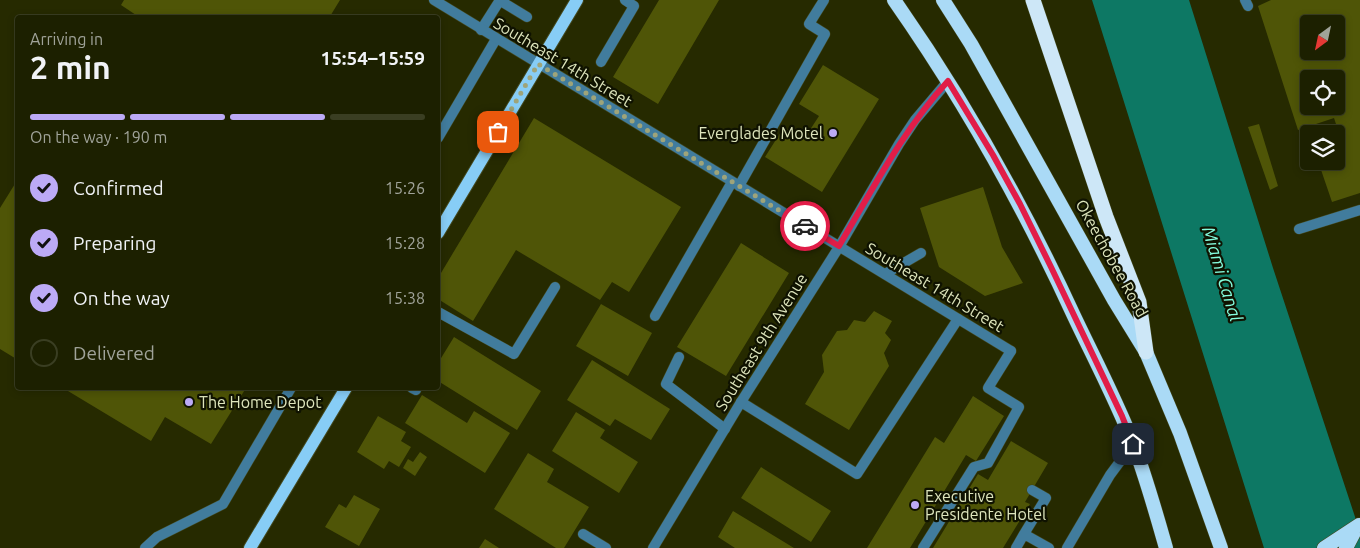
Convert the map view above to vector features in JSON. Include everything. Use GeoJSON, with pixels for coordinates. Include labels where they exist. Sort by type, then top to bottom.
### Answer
{"type":"FeatureCollection","features":[{"type":"Feature","properties":{"kind":"highway"},"geometry":{"type":"LineString","coordinates":[[894,0],[948,81],[993,155],[1032,229],[1122,416],[1133,444],[1166,548]]}},
{"type":"Feature","properties":{"kind":"highway","name":"Okeechobee Road"},"geometry":{"type":"LineString","coordinates":[[943,0],[971,44],[1114,300],[1146,352],[1180,433],[1221,548]]}},
{"type":"Feature","properties":{"kind":"highway"},"geometry":{"type":"LineString","coordinates":[[1033,0],[1106,217],[1139,302],[1146,352]]}},
{"type":"Feature","properties":{"kind":"highway"},"geometry":{"type":"LineString","coordinates":[[1324,548],[1359,524]]}},
{"type":"Feature","properties":{"kind":"highway"},"geometry":{"type":"LineString","coordinates":[[1346,548],[1359,524]]}},
{"type":"Feature","properties":{"kind":"main road"},"geometry":{"type":"LineString","coordinates":[[440,230],[577,0]]}},
{"type":"Feature","properties":{"kind":"main road"},"geometry":{"type":"LineString","coordinates":[[250,548],[345,390]]}},
{"type":"Feature","properties":{"kind":"street","name":"Southeast 14th Street"},"geometry":{"type":"LineString","coordinates":[[434,0],[1011,351],[988,388],[1019,407],[992,465],[974,467],[923,548]]}},
{"type":"Feature","properties":{"kind":"street"},"geometry":{"type":"LineString","coordinates":[[482,30],[499,0],[527,17]]}},
{"type":"Feature","properties":{"kind":"street"},"geometry":{"type":"LineString","coordinates":[[601,62],[634,6],[624,0]]}},
{"type":"Feature","properties":{"kind":"street"},"geometry":{"type":"LineString","coordinates":[[655,316],[826,34],[809,24],[824,0]]}},
{"type":"Feature","properties":{"kind":"street"},"geometry":{"type":"LineString","coordinates":[[440,135],[496,38]]}},
{"type":"Feature","properties":{"kind":"street","name":"Southeast 9th Avenue"},"geometry":{"type":"LineString","coordinates":[[653,548],[741,402],[839,246],[899,144],[919,115],[948,81]]}},
{"type":"Feature","properties":{"kind":"street"},"geometry":{"type":"LineString","coordinates":[[1299,229],[1360,210]]}},
{"type":"Feature","properties":{"kind":"street"},"geometry":{"type":"LineString","coordinates":[[885,274],[921,252]]}},
{"type":"Feature","properties":{"kind":"street"},"geometry":{"type":"LineString","coordinates":[[440,313],[514,354],[555,287]]}},
{"type":"Feature","properties":{"kind":"street"},"geometry":{"type":"LineString","coordinates":[[741,402],[857,474],[958,319]]}},
{"type":"Feature","properties":{"kind":"street"},"geometry":{"type":"LineString","coordinates":[[680,357],[666,384],[725,428]]}},
{"type":"Feature","properties":{"kind":"street"},"geometry":{"type":"LineString","coordinates":[[145,548],[157,537],[223,504],[290,390]]}},
{"type":"Feature","properties":{"kind":"street"},"geometry":{"type":"LineString","coordinates":[[1066,548],[1110,475],[1133,444]]}},
{"type":"Feature","properties":{"kind":"street"},"geometry":{"type":"LineString","coordinates":[[1016,548],[1046,498],[1032,490]]}},
{"type":"Feature","properties":{"kind":"street"},"geometry":{"type":"LineString","coordinates":[[583,534],[606,548]]}},
{"type":"Feature","properties":{"kind":"street"},"geometry":{"type":"LineString","coordinates":[[1024,534],[1049,548]]}},
{"type":"Feature","properties":{"kind":"water","name":"Miami Canal"},"geometry":{"type":"Polygon","coordinates":[[[1092,0],[1189,0],[1273,268],[1360,532],[1360,548],[1264,548],[1092,0]]]}},
{"type":"Feature","properties":{"kind":"building"},"geometry":{"type":"Polygon","coordinates":[[[124,0],[340,0],[331,15],[136,15],[121,5],[124,0]]]}},
{"type":"Feature","properties":{"kind":"building"},"geometry":{"type":"Polygon","coordinates":[[[659,0],[719,0],[658,104],[613,77],[659,0]]]}},
{"type":"Feature","properties":{"kind":"building"},"geometry":{"type":"Polygon","coordinates":[[[1271,0],[1360,0],[1360,193],[1332,202],[1321,170],[1345,170],[1345,125],[1336,125],[1334,118],[1313,125],[1300,125],[1300,129],[1298,130],[1258,6],[1271,0]]]}},
{"type":"Feature","properties":{"kind":"building","name":"Everglades Motel"},"geometry":{"type":"Polygon","coordinates":[[[823,65],[879,99],[822,192],[765,157],[784,127],[804,139],[819,116],[799,104],[823,65]]]}},
{"type":"Feature","properties":{"kind":"building"},"geometry":{"type":"Polygon","coordinates":[[[534,118],[681,207],[629,292],[612,282],[600,300],[516,250],[473,321],[440,300],[440,275],[534,118]]]}},
{"type":"Feature","properties":{"kind":"building"},"geometry":{"type":"Polygon","coordinates":[[[1259,124],[1278,186],[1270,190],[1248,127],[1259,124]]]}},
{"type":"Feature","properties":{"kind":"building"},"geometry":{"type":"Polygon","coordinates":[[[15,184],[15,358],[0,349],[0,208],[15,184]]]}},
{"type":"Feature","properties":{"kind":"building"},"geometry":{"type":"Polygon","coordinates":[[[983,187],[1002,247],[1023,283],[985,296],[939,267],[920,208],[983,187]]]}},
{"type":"Feature","properties":{"kind":"building"},"geometry":{"type":"Polygon","coordinates":[[[741,243],[789,273],[726,376],[677,347],[741,243]]]}},
{"type":"Feature","properties":{"kind":"building"},"geometry":{"type":"Polygon","coordinates":[[[601,304],[652,333],[628,376],[576,346],[601,304]]]}},
{"type":"Feature","properties":{"kind":"building"},"geometry":{"type":"Polygon","coordinates":[[[874,311],[892,321],[885,333],[891,340],[884,353],[889,366],[849,430],[805,404],[824,372],[822,355],[837,331],[847,330],[854,320],[865,322],[874,311]]]}},
{"type":"Feature","properties":{"kind":"building"},"geometry":{"type":"Polygon","coordinates":[[[454,337],[541,391],[517,430],[440,382],[440,360],[454,337]]]}},
{"type":"Feature","properties":{"kind":"building"},"geometry":{"type":"Polygon","coordinates":[[[592,360],[670,409],[651,440],[615,419],[610,426],[567,400],[592,360]]]}},
{"type":"Feature","properties":{"kind":"building","name":"The Home Depot"},"geometry":{"type":"Polygon","coordinates":[[[66,390],[245,390],[211,444],[165,417],[151,441],[66,390]]]}},
{"type":"Feature","properties":{"kind":"building"},"geometry":{"type":"Polygon","coordinates":[[[422,395],[467,423],[474,411],[510,433],[485,473],[405,423],[422,395]]]}},
{"type":"Feature","properties":{"kind":"building","name":"Executive Presidente Hotel"},"geometry":{"type":"Polygon","coordinates":[[[973,396],[1004,416],[976,461],[966,455],[910,548],[867,548],[935,437],[944,443],[973,396]]]}},
{"type":"Feature","properties":{"kind":"building"},"geometry":{"type":"Polygon","coordinates":[[[576,412],[605,430],[600,438],[638,462],[619,493],[552,451],[576,412]]]}},
{"type":"Feature","properties":{"kind":"building"},"geometry":{"type":"Polygon","coordinates":[[[378,416],[406,432],[401,441],[411,447],[399,467],[389,461],[384,469],[357,452],[378,416]]]}},
{"type":"Feature","properties":{"kind":"building","name":"Executive Presidente Hotel"},"geometry":{"type":"Polygon","coordinates":[[[1011,441],[1048,463],[1025,502],[1030,504],[1003,548],[933,548],[978,474],[988,480],[1011,441]]]}},
{"type":"Feature","properties":{"kind":"building"},"geometry":{"type":"Polygon","coordinates":[[[420,452],[427,457],[415,476],[403,468],[408,459],[413,462],[420,452]]]}},
{"type":"Feature","properties":{"kind":"building"},"geometry":{"type":"Polygon","coordinates":[[[528,453],[554,469],[547,482],[589,507],[564,548],[556,548],[494,509],[528,453]]]}},
{"type":"Feature","properties":{"kind":"building"},"geometry":{"type":"Polygon","coordinates":[[[761,467],[831,511],[811,542],[741,498],[761,467]]]}},
{"type":"Feature","properties":{"kind":"building"},"geometry":{"type":"Polygon","coordinates":[[[354,495],[380,509],[359,546],[325,527],[339,504],[346,508],[354,495]]]}},
{"type":"Feature","properties":{"kind":"building"},"geometry":{"type":"Polygon","coordinates":[[[733,511],[794,548],[735,548],[718,537],[733,511]]]}},
{"type":"Feature","properties":{"kind":"building"},"geometry":{"type":"Polygon","coordinates":[[[485,539],[499,548],[479,548],[485,539]]]}},
{"type":"Feature","properties":{"kind":"way so far"},"geometry":{"type":"LineString","coordinates":[[498,132],[538,64],[805,226]]}},
{"type":"Feature","properties":{"kind":"place","name":"Everglades Motel"},"geometry":{"type":"Point","coordinates":[833,133]}},
{"type":"Feature","properties":{"kind":"place","name":"The Home Depot"},"geometry":{"type":"Point","coordinates":[189,402]}},
{"type":"Feature","properties":{"kind":"place","name":"Executive Presidente Hotel"},"geometry":{"type":"Point","coordinates":[915,505]}},
{"type":"Feature","properties":{"kind":"route"},"geometry":{"type":"LineString","coordinates":[[805,226],[839,246],[899,144],[930,100],[948,81],[993,155],[1039,242],[1122,416],[1133,444]]}}]}
